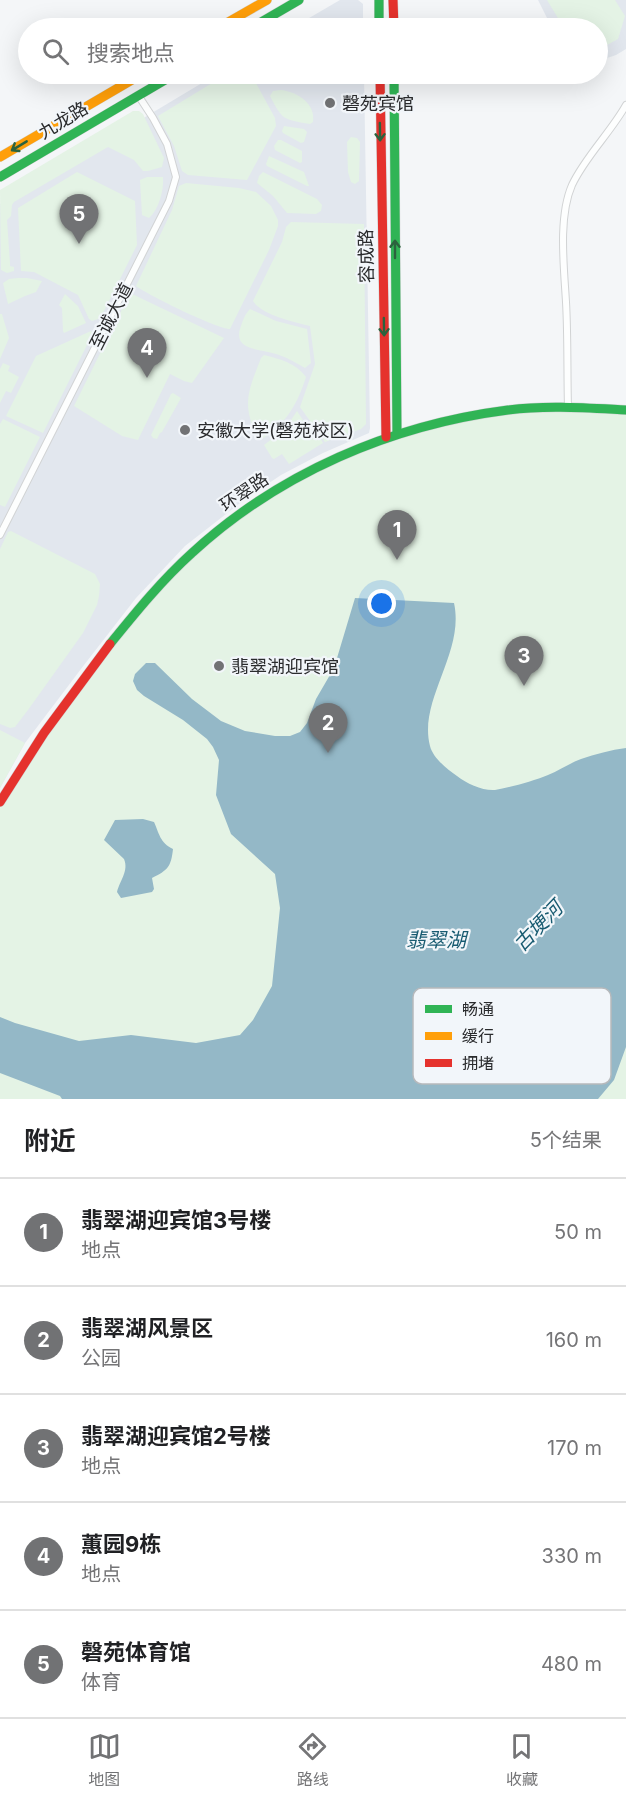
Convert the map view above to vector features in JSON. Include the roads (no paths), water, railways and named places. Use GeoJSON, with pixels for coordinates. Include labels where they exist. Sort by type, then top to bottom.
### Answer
{"type":"FeatureCollection","features":[{"type":"Feature","properties":{"kind":"street"},"geometry":{"type":"LineString","coordinates":[[236,18],[267,0]]}},
{"type":"Feature","properties":{"kind":"street"},"geometry":{"type":"LineString","coordinates":[[268,18],[299,0]]}},
{"type":"Feature","properties":{"kind":"street"},"geometry":{"type":"LineString","coordinates":[[379,0],[379,18]]}},
{"type":"Feature","properties":{"kind":"street"},"geometry":{"type":"LineString","coordinates":[[393,0],[394,18]]}},
{"type":"Feature","properties":{"kind":"street","name":"九龙路"},"geometry":{"type":"LineString","coordinates":[[0,157],[125,84]]}},
{"type":"Feature","properties":{"kind":"street","name":"九龙路"},"geometry":{"type":"LineString","coordinates":[[0,177],[157,84]]}},
{"type":"Feature","properties":{"kind":"street","name":"容成路"},"geometry":{"type":"LineString","coordinates":[[380,84],[386,437]]}},
{"type":"Feature","properties":{"kind":"street","name":"容成路"},"geometry":{"type":"LineString","coordinates":[[394,84],[397,434]]}},
{"type":"Feature","properties":{"kind":"street","name":"至诚大道"},"geometry":{"type":"LineString","coordinates":[[0,535],[169,201],[176,177],[167,144],[138,95]]}},
{"type":"Feature","properties":{"kind":"street"},"geometry":{"type":"LineString","coordinates":[[568,407],[564,272],[565,210],[573,184],[626,105]]}},
{"type":"Feature","properties":{"kind":"street","name":"环翠路"},"geometry":{"type":"LineString","coordinates":[[0,802],[38,740],[131,617],[173,571],[227,523],[273,492],[325,462],[363,445],[444,422],[487,413],[519,410],[568,407],[626,410]]}},
{"type":"Feature","properties":{"kind":"water","name":"翡翠湖"},"geometry":{"type":"Polygon","coordinates":[[[355,598],[454,603],[456,622],[453,640],[430,711],[428,729],[430,746],[434,755],[445,767],[465,782],[495,790],[542,777],[586,757],[626,748],[626,1047],[614,1080],[611,1084],[611,988],[413,988],[413,1084],[611,1084],[598,1099],[62,1099],[60,1096],[0,1073],[0,1017],[79,1041],[131,1035],[196,1043],[240,1035],[253,1020],[272,986],[280,908],[275,874],[231,834],[216,795],[219,760],[213,747],[207,739],[183,720],[144,696],[137,690],[133,681],[135,674],[146,663],[155,663],[192,699],[221,721],[245,731],[290,736],[300,732],[307,723],[316,699],[334,668],[355,598]]]}},
{"type":"Feature","properties":{"kind":"water"},"geometry":{"type":"Polygon","coordinates":[[[143,819],[154,822],[163,841],[173,849],[171,860],[165,870],[152,878],[154,889],[152,892],[121,898],[117,892],[125,872],[124,859],[104,840],[115,820],[143,819]]]}},
{"type":"Feature","properties":{"kind":"place","name":"磬苑宾馆"},"geometry":{"type":"Point","coordinates":[330,103]}},
{"type":"Feature","properties":{"kind":"place","name":"磬苑体育馆"},"geometry":{"type":"Point","coordinates":[79,244]}},
{"type":"Feature","properties":{"kind":"place","name":"蕙园9栋"},"geometry":{"type":"Point","coordinates":[147,378]}},
{"type":"Feature","properties":{"kind":"place","name":"安徽大学(磬苑校区)"},"geometry":{"type":"Point","coordinates":[185,430]}},
{"type":"Feature","properties":{"kind":"place","name":"翡翠湖迎宾馆3号楼"},"geometry":{"type":"Point","coordinates":[397,560]}},
{"type":"Feature","properties":{"kind":"place","name":"翡翠湖迎宾馆"},"geometry":{"type":"Point","coordinates":[219,666]}},
{"type":"Feature","properties":{"kind":"place","name":"翡翠湖迎宾馆2号楼"},"geometry":{"type":"Point","coordinates":[524,686]}},
{"type":"Feature","properties":{"kind":"place","name":"翡翠湖风景区"},"geometry":{"type":"Point","coordinates":[328,753]}},
{"type":"Feature","properties":{"kind":"water label","name":"古埂河"},"geometry":{"type":"Point","coordinates":[538,926]}}]}
